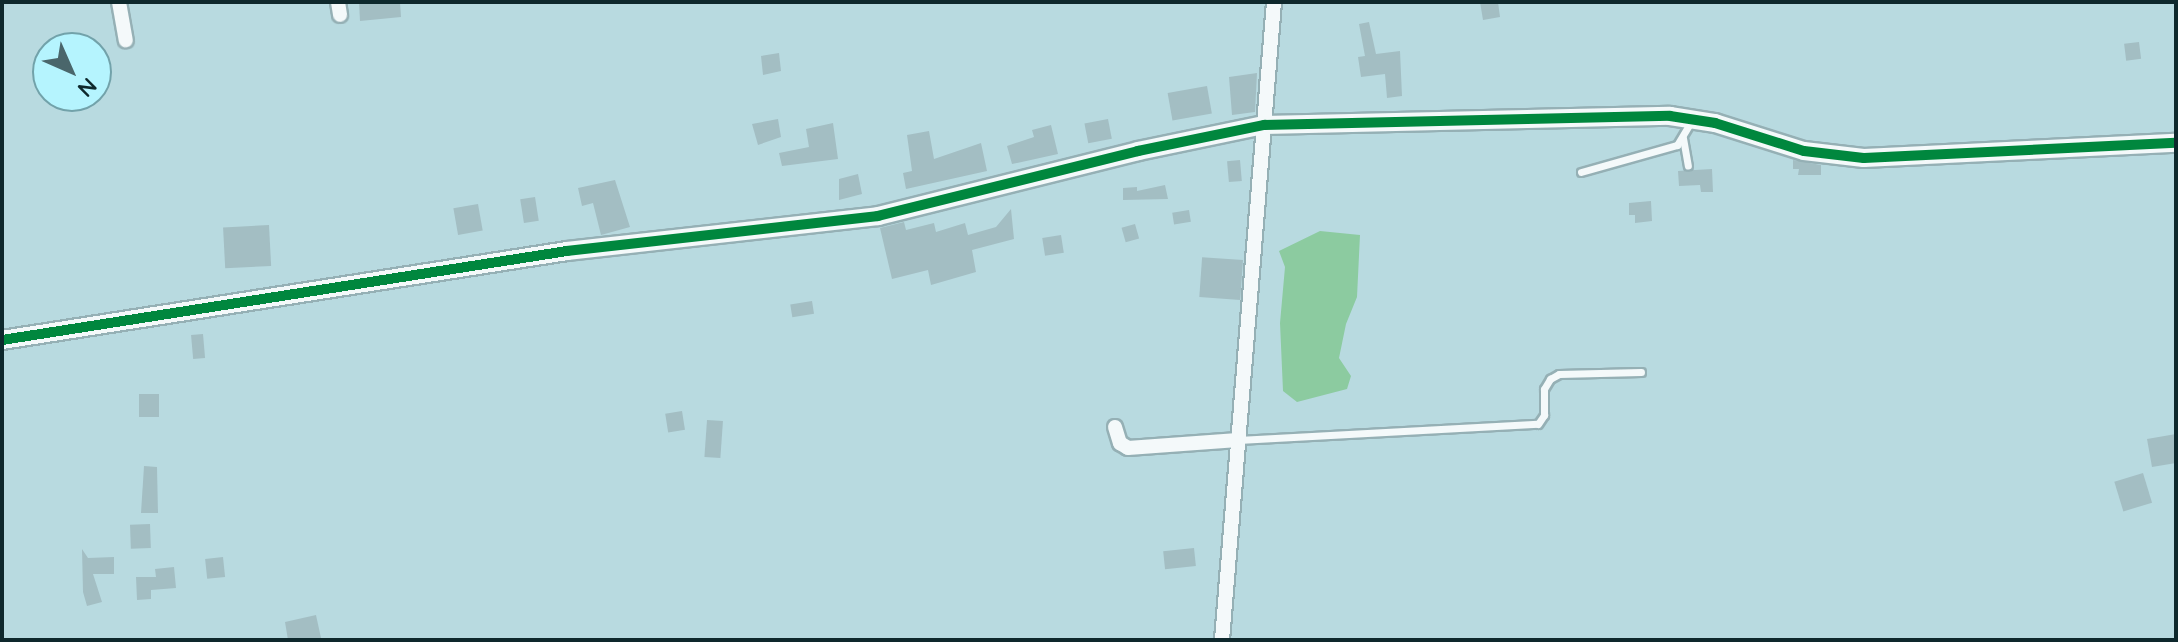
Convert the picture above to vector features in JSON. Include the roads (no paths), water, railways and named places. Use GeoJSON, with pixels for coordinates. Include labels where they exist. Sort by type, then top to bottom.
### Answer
{"type":"FeatureCollection","features":[{"type":"Feature","properties":{"kind":"street"},"geometry":{"type":"LineString","coordinates":[[119,2],[126,40]]}},
{"type":"Feature","properties":{"kind":"street"},"geometry":{"type":"LineString","coordinates":[[1222,640],[1274,2]]}},
{"type":"Feature","properties":{"kind":"street"},"geometry":{"type":"LineString","coordinates":[[2,340],[567,251],[878,216],[1138,151],[1264,125],[1670,116],[1804,151],[1864,158],[2176,143]]}},
{"type":"Feature","properties":{"kind":"street"},"geometry":{"type":"LineString","coordinates":[[1115,427],[1120,443],[1128,448],[1238,440]]}},
{"type":"Feature","properties":{"kind":"lane"},"geometry":{"type":"LineString","coordinates":[[1581,172],[1669,148],[1683,138],[1692,120]]}},
{"type":"Feature","properties":{"kind":"lane"},"geometry":{"type":"LineString","coordinates":[[1683,138],[1688,166]]}},
{"type":"Feature","properties":{"kind":"lane"},"geometry":{"type":"LineString","coordinates":[[1238,440],[1538,424],[1544,415],[1544,389],[1550,379],[1559,374],[1641,372]]}}]}
